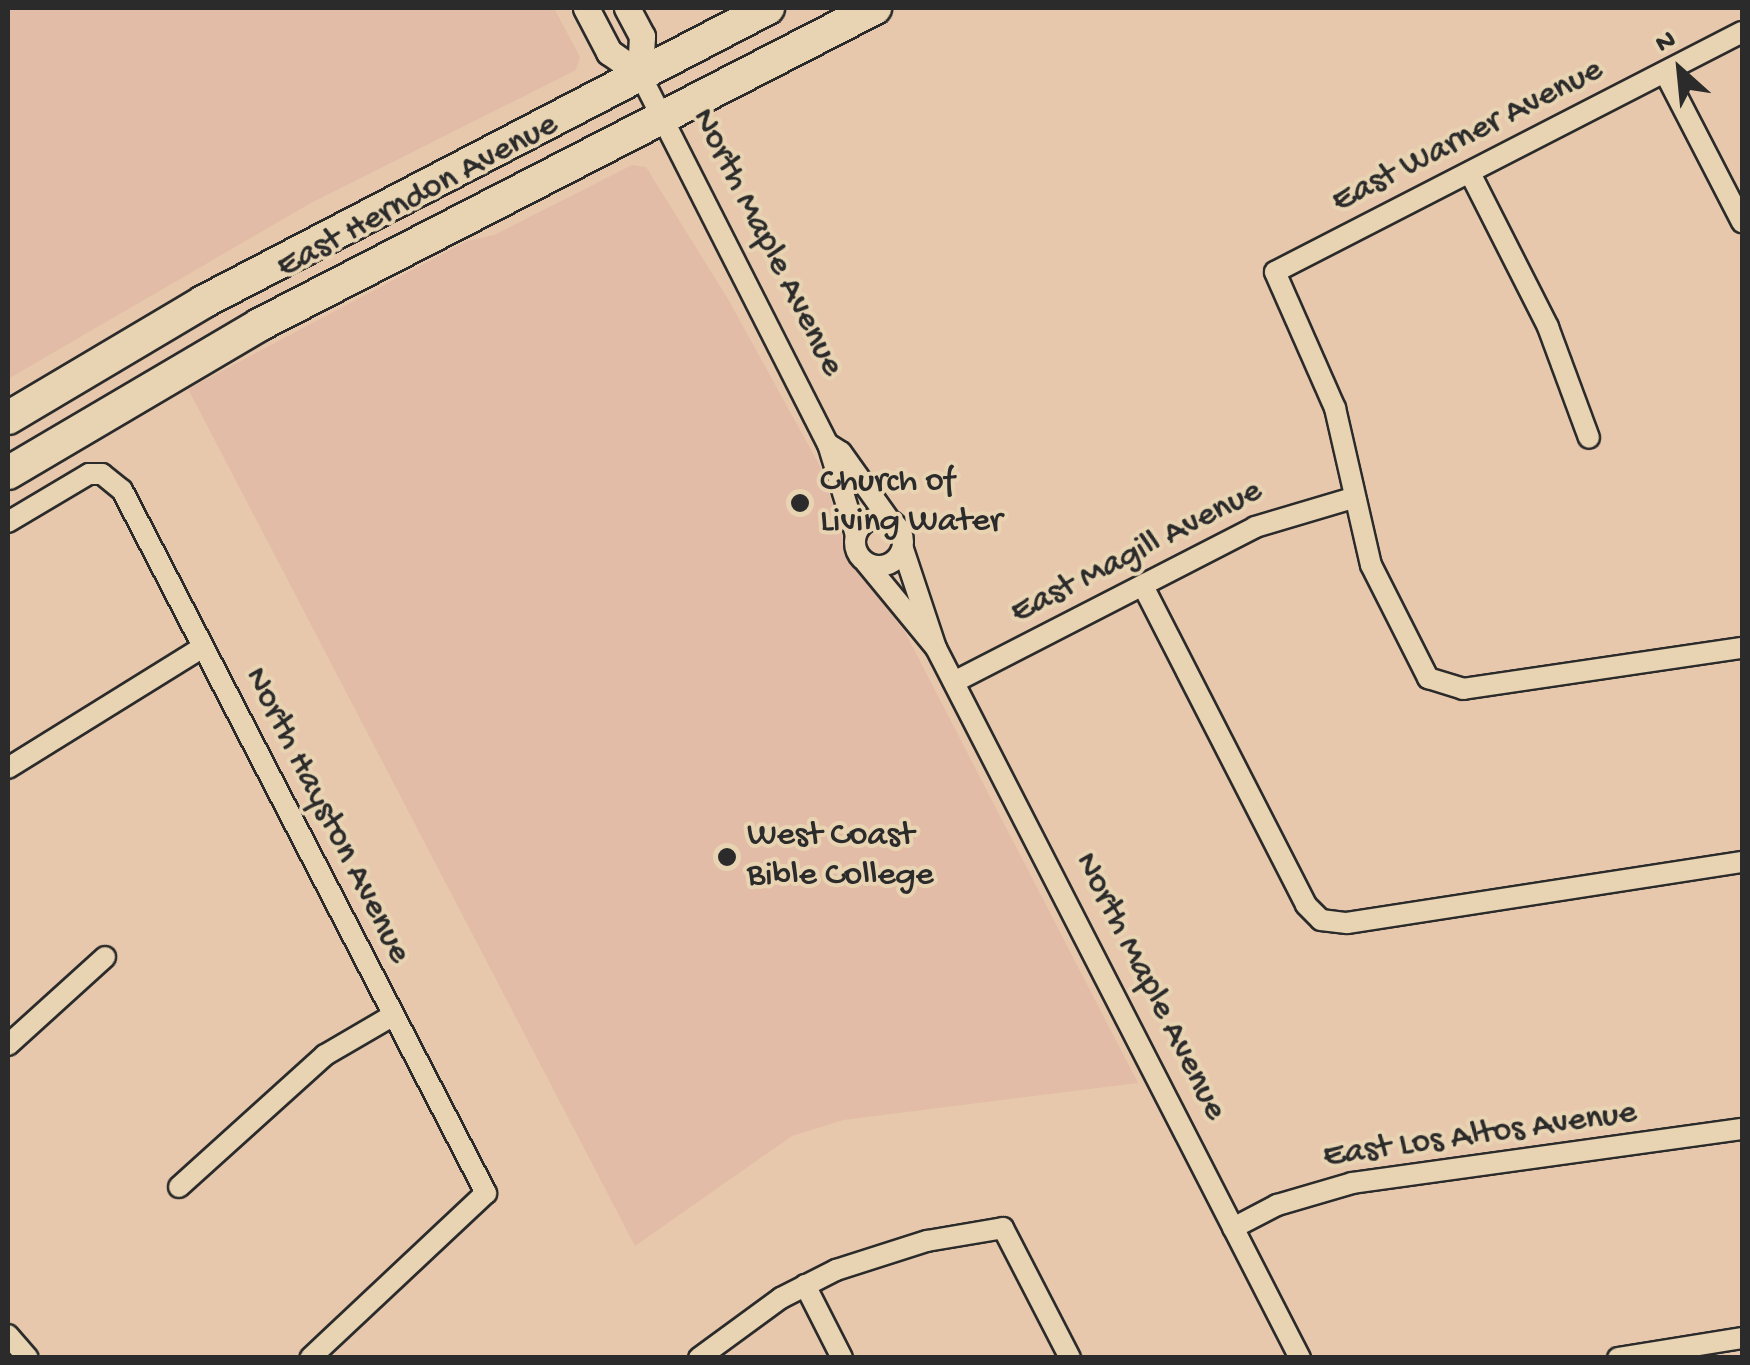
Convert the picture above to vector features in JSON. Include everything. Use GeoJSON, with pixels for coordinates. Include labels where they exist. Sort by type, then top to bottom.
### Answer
{"type":"FeatureCollection","features":[{"type":"Feature","properties":{"kind":"main road","name":"East Herndon Avenue"},"geometry":{"type":"LineString","coordinates":[[8,418],[202,302],[768,8]]}},
{"type":"Feature","properties":{"kind":"main road","name":"East Herndon Avenue"},"geometry":{"type":"LineString","coordinates":[[8,472],[259,324],[875,8]]}},
{"type":"Feature","properties":{"kind":"street","name":"North Maple Avenue"},"geometry":{"type":"LineString","coordinates":[[586,8],[610,52],[640,74],[828,444],[856,535],[856,550],[936,648]]}},
{"type":"Feature","properties":{"kind":"street","name":"North Maple Avenue"},"geometry":{"type":"LineString","coordinates":[[627,8],[642,36],[640,74]]}},
{"type":"Feature","properties":{"kind":"street","name":"East Warner Avenue"},"geometry":{"type":"LineString","coordinates":[[1354,498],[1336,408],[1276,272],[1742,32]]}},
{"type":"Feature","properties":{"kind":"street"},"geometry":{"type":"LineString","coordinates":[[1665,73],[1742,222]]}},
{"type":"Feature","properties":{"kind":"street"},"geometry":{"type":"LineString","coordinates":[[1470,173],[1548,327],[1589,438]]}},
{"type":"Feature","properties":{"kind":"street","name":"North Maple Avenue"},"geometry":{"type":"LineString","coordinates":[[828,444],[841,452],[903,534],[903,549],[936,648],[1293,1355]]}},
{"type":"Feature","properties":{"kind":"street","name":"North Hayston Avenue"},"geometry":{"type":"LineString","coordinates":[[8,522],[75,480],[102,474],[122,490],[486,1193],[310,1358]]}},
{"type":"Feature","properties":{"kind":"street"},"geometry":{"type":"LineString","coordinates":[[1354,498],[1383,591],[1421,669],[1438,684],[1463,689],[1742,648]]}},
{"type":"Feature","properties":{"kind":"street","name":"East Magill Avenue"},"geometry":{"type":"LineString","coordinates":[[954,682],[1274,519],[1354,498]]}},
{"type":"Feature","properties":{"kind":"street"},"geometry":{"type":"LineString","coordinates":[[856,535],[865,522],[888,518]]}},
{"type":"Feature","properties":{"kind":"street"},"geometry":{"type":"LineString","coordinates":[[866,562],[888,564],[903,549]]}},
{"type":"Feature","properties":{"kind":"street"},"geometry":{"type":"LineString","coordinates":[[1143,586],[1306,905],[1321,920],[1347,923],[1742,862]]}},
{"type":"Feature","properties":{"kind":"street"},"geometry":{"type":"LineString","coordinates":[[8,768],[203,647]]}},
{"type":"Feature","properties":{"kind":"street"},"geometry":{"type":"LineString","coordinates":[[8,1045],[105,957]]}},
{"type":"Feature","properties":{"kind":"street"},"geometry":{"type":"LineString","coordinates":[[178,1187],[314,1064],[392,1016]]}},
{"type":"Feature","properties":{"kind":"street","name":"East Los Altos Avenue"},"geometry":{"type":"LineString","coordinates":[[1232,1228],[1277,1206],[1352,1183],[1742,1129]]}},
{"type":"Feature","properties":{"kind":"street"},"geometry":{"type":"LineString","coordinates":[[698,1358],[805,1285],[895,1249],[1003,1228],[1070,1358]]}},
{"type":"Feature","properties":{"kind":"street"},"geometry":{"type":"LineString","coordinates":[[805,1285],[842,1358]]}},
{"type":"Feature","properties":{"kind":"street"},"geometry":{"type":"LineString","coordinates":[[8,1335],[28,1358]]}},
{"type":"Feature","properties":{"kind":"street"},"geometry":{"type":"LineString","coordinates":[[1618,1358],[1742,1338]]}},
{"type":"Feature","properties":{"kind":"shaded area"},"geometry":{"type":"Polygon","coordinates":[[[8,8],[554,8],[580,57],[576,70],[309,204],[8,379],[8,8]]]}},
{"type":"Feature","properties":{"kind":"shaded area","name":"West Coast Bible College"},"geometry":{"type":"Polygon","coordinates":[[[632,165],[646,167],[728,299],[821,468],[850,561],[905,632],[1138,1083],[843,1120],[792,1136],[635,1246],[188,389],[467,241],[494,235],[632,165]]]}},
{"type":"Feature","properties":{"kind":"place","name":"Church of Living Water"},"geometry":{"type":"Point","coordinates":[800,503]}},
{"type":"Feature","properties":{"kind":"place","name":"West Coast Bible College"},"geometry":{"type":"Point","coordinates":[727,857]}}]}
